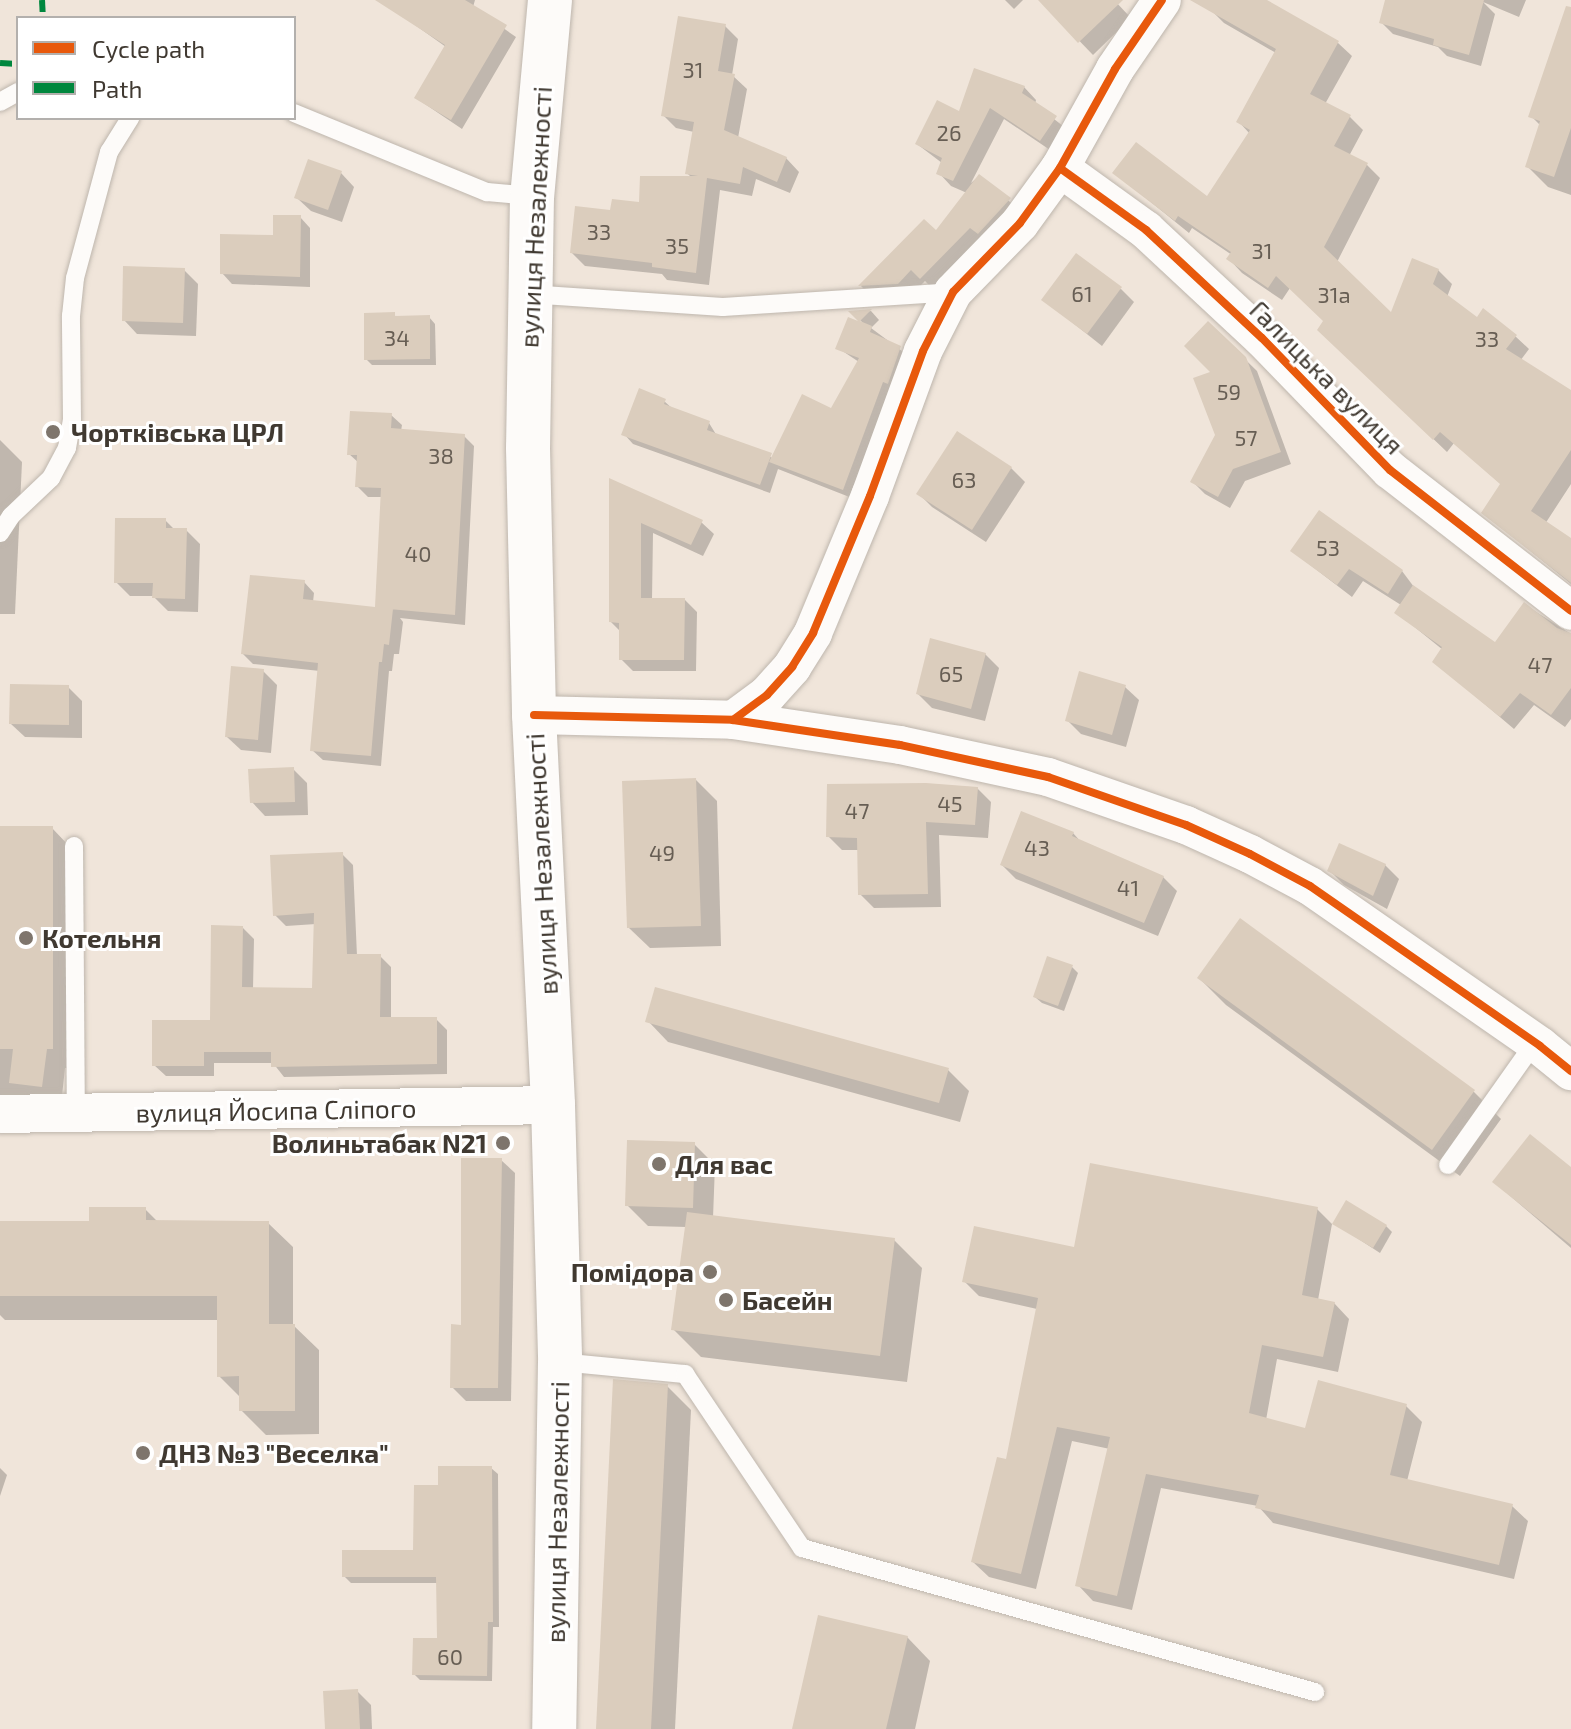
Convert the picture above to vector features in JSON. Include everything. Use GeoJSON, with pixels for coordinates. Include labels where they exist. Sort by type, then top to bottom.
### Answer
{"type":"FeatureCollection","features":[{"type":"Feature","properties":{"kind":"main road","name":"вулиця Незалежності"},"geometry":{"type":"LineString","coordinates":[[550,0],[532,196],[528,294],[534,715],[553,1105],[560,1362],[554,1729]]}},
{"type":"Feature","properties":{"kind":"street"},"geometry":{"type":"LineString","coordinates":[[733,720],[767,695],[792,667],[813,633],[870,496],[923,351],[953,292],[1020,223],[1060,168],[1115,69],[1162,0]]}},
{"type":"Feature","properties":{"kind":"street","name":"Галицька вулиця"},"geometry":{"type":"LineString","coordinates":[[1060,168],[1146,230],[1262,338],[1390,470],[1571,611]]}},
{"type":"Feature","properties":{"kind":"street"},"geometry":{"type":"LineString","coordinates":[[534,715],[733,720],[975,759],[1048,777],[1186,825],[1310,886],[1535,1042],[1571,1071]]}},
{"type":"Feature","properties":{"kind":"street","name":"вулиця Йосипа Сліпого"},"geometry":{"type":"LineString","coordinates":[[0,1114],[553,1105]]}},
{"type":"Feature","properties":{"kind":"lane"},"geometry":{"type":"LineString","coordinates":[[296,114],[487,192],[532,196]]}},
{"type":"Feature","properties":{"kind":"lane"},"geometry":{"type":"LineString","coordinates":[[0,533],[11,516],[51,478],[67,448],[72,420],[71,316],[75,278],[109,152],[129,120]]}},
{"type":"Feature","properties":{"kind":"lane"},"geometry":{"type":"LineString","coordinates":[[528,294],[723,307],[953,292]]}},
{"type":"Feature","properties":{"kind":"lane"},"geometry":{"type":"LineString","coordinates":[[74,846],[76,1113]]}},
{"type":"Feature","properties":{"kind":"lane"},"geometry":{"type":"LineString","coordinates":[[1448,1165],[1535,1042]]}},
{"type":"Feature","properties":{"kind":"lane"},"geometry":{"type":"LineString","coordinates":[[560,1362],[685,1374],[802,1548],[1315,1692]]}},
{"type":"Feature","properties":{"kind":"building"},"geometry":{"type":"Polygon","coordinates":[[[375,0],[465,0],[507,25],[451,120],[414,98],[445,45],[375,0]]]}},
{"type":"Feature","properties":{"kind":"building"},"geometry":{"type":"Polygon","coordinates":[[[1038,0],[1123,0],[1078,43],[1038,0]]]}},
{"type":"Feature","properties":{"kind":"building"},"geometry":{"type":"Polygon","coordinates":[[[1190,0],[1267,0],[1339,41],[1310,94],[1351,115],[1334,146],[1368,163],[1324,247],[1391,312],[1412,258],[1439,269],[1433,284],[1477,317],[1483,308],[1517,335],[1506,349],[1571,390],[1571,450],[1531,511],[1571,538],[1571,583],[1481,513],[1500,484],[1440,432],[1433,440],[1317,330],[1323,321],[1276,276],[1268,288],[1226,259],[1231,252],[1178,216],[1175,221],[1112,173],[1136,142],[1207,196],[1250,130],[1236,122],[1276,49],[1190,0]]]}},
{"type":"Feature","properties":{"kind":"building"},"geometry":{"type":"Polygon","coordinates":[[[1385,0],[1484,0],[1469,55],[1433,45],[1434,39],[1379,23],[1385,0]]]}},
{"type":"Feature","properties":{"kind":"building"},"geometry":{"type":"Polygon","coordinates":[[[1566,6],[1571,7],[1571,128],[1554,177],[1525,167],[1540,121],[1528,117],[1566,6]]]}},
{"type":"Feature","properties":{"kind":"building"},"geometry":{"type":"Polygon","coordinates":[[[678,16],[726,24],[718,71],[735,74],[724,130],[787,157],[777,182],[743,167],[740,184],[707,178],[696,273],[652,267],[652,263],[570,253],[575,206],[610,210],[612,199],[639,202],[640,176],[698,176],[685,174],[694,122],[661,116],[678,16]]]}},
{"type":"Feature","properties":{"kind":"building"},"geometry":{"type":"Polygon","coordinates":[[[974,68],[1025,86],[1022,93],[1057,116],[1040,141],[990,108],[953,181],[936,174],[942,158],[915,144],[937,100],[959,111],[974,68]]]}},
{"type":"Feature","properties":{"kind":"building"},"geometry":{"type":"Polygon","coordinates":[[[308,159],[342,171],[328,210],[294,198],[308,159]]]}},
{"type":"Feature","properties":{"kind":"building"},"geometry":{"type":"Polygon","coordinates":[[[979,174],[1011,198],[978,234],[970,228],[920,279],[911,270],[898,284],[858,286],[924,219],[936,230],[979,174]]]}},
{"type":"Feature","properties":{"kind":"building"},"geometry":{"type":"Polygon","coordinates":[[[273,215],[301,215],[300,277],[220,274],[220,234],[273,235],[273,215]]]}},
{"type":"Feature","properties":{"kind":"building"},"geometry":{"type":"Polygon","coordinates":[[[1076,253],[1122,287],[1087,334],[1041,300],[1076,253]]]}},
{"type":"Feature","properties":{"kind":"building"},"geometry":{"type":"Polygon","coordinates":[[[123,266],[185,268],[183,323],[122,321],[123,266]]]}},
{"type":"Feature","properties":{"kind":"building"},"geometry":{"type":"Polygon","coordinates":[[[872,309],[860,321],[872,326],[870,332],[901,346],[888,384],[883,382],[843,490],[769,462],[802,394],[831,408],[859,358],[835,349],[848,317],[858,321],[848,311],[872,309]]]}},
{"type":"Feature","properties":{"kind":"building"},"geometry":{"type":"Polygon","coordinates":[[[395,312],[395,316],[430,315],[430,359],[364,360],[364,313],[395,312]]]}},
{"type":"Feature","properties":{"kind":"building"},"geometry":{"type":"Polygon","coordinates":[[[1208,321],[1246,357],[1281,452],[1233,469],[1218,497],[1190,482],[1215,435],[1193,378],[1210,372],[1184,346],[1208,321]]]}},
{"type":"Feature","properties":{"kind":"building"},"geometry":{"type":"Polygon","coordinates":[[[639,388],[666,399],[664,404],[710,421],[707,430],[772,453],[760,485],[621,435],[639,388]]]}},
{"type":"Feature","properties":{"kind":"building"},"geometry":{"type":"Polygon","coordinates":[[[350,411],[392,413],[391,428],[465,434],[455,615],[393,609],[389,645],[384,644],[382,662],[379,662],[371,756],[310,751],[318,663],[241,654],[250,575],[305,580],[303,599],[375,607],[381,488],[355,487],[357,455],[347,455],[350,411]]]}},
{"type":"Feature","properties":{"kind":"building"},"geometry":{"type":"Polygon","coordinates":[[[957,431],[1012,467],[972,530],[916,494],[957,431]]]}},
{"type":"Feature","properties":{"kind":"building"},"geometry":{"type":"Polygon","coordinates":[[[609,478],[703,520],[691,545],[641,523],[641,598],[685,598],[684,660],[619,660],[619,623],[609,622],[609,478]]]}},
{"type":"Feature","properties":{"kind":"building"},"geometry":{"type":"Polygon","coordinates":[[[1319,510],[1403,570],[1388,594],[1349,569],[1337,585],[1290,551],[1319,510]]]}},
{"type":"Feature","properties":{"kind":"building"},"geometry":{"type":"Polygon","coordinates":[[[115,518],[166,518],[166,528],[187,528],[185,599],[152,598],[153,583],[114,583],[115,518]]]}},
{"type":"Feature","properties":{"kind":"building"},"geometry":{"type":"Polygon","coordinates":[[[1413,585],[1495,642],[1524,602],[1557,628],[1571,633],[1571,688],[1551,715],[1520,693],[1500,717],[1432,662],[1442,647],[1394,613],[1413,585]]]}},
{"type":"Feature","properties":{"kind":"building"},"geometry":{"type":"Polygon","coordinates":[[[930,638],[986,653],[971,709],[916,694],[930,638]]]}},
{"type":"Feature","properties":{"kind":"building"},"geometry":{"type":"Polygon","coordinates":[[[231,666],[264,669],[258,740],[225,737],[231,666]]]}},
{"type":"Feature","properties":{"kind":"building"},"geometry":{"type":"Polygon","coordinates":[[[1079,671],[1126,685],[1112,735],[1065,721],[1079,671]]]}},
{"type":"Feature","properties":{"kind":"building"},"geometry":{"type":"Polygon","coordinates":[[[10,684],[69,685],[69,725],[9,724],[10,684]]]}},
{"type":"Feature","properties":{"kind":"building"},"geometry":{"type":"Polygon","coordinates":[[[294,767],[295,802],[250,803],[248,769],[294,767]]]}},
{"type":"Feature","properties":{"kind":"building"},"geometry":{"type":"Polygon","coordinates":[[[696,778],[701,926],[627,928],[622,781],[696,778]]]}},
{"type":"Feature","properties":{"kind":"building"},"geometry":{"type":"Polygon","coordinates":[[[926,783],[978,787],[975,825],[926,822],[928,894],[858,895],[857,838],[826,837],[827,784],[926,783]]]}},
{"type":"Feature","properties":{"kind":"building"},"geometry":{"type":"Polygon","coordinates":[[[1021,811],[1074,832],[1072,836],[1164,876],[1144,923],[1000,865],[1021,811]]]}},
{"type":"Feature","properties":{"kind":"building","name":"Котельня"},"geometry":{"type":"Polygon","coordinates":[[[0,826],[53,826],[53,1049],[47,1049],[42,1087],[9,1083],[13,1049],[0,1049],[0,826]]]}},
{"type":"Feature","properties":{"kind":"building"},"geometry":{"type":"Polygon","coordinates":[[[1339,843],[1386,864],[1373,896],[1327,871],[1339,843]]]}},
{"type":"Feature","properties":{"kind":"building"},"geometry":{"type":"Polygon","coordinates":[[[343,852],[347,954],[381,954],[380,1017],[437,1017],[437,1064],[271,1067],[271,1052],[204,1052],[204,1066],[152,1066],[152,1020],[210,1020],[211,925],[243,926],[242,987],[312,988],[314,913],[273,916],[270,855],[343,852]]]}},
{"type":"Feature","properties":{"kind":"building"},"geometry":{"type":"Polygon","coordinates":[[[1240,918],[1475,1090],[1432,1150],[1197,978],[1240,918]]]}},
{"type":"Feature","properties":{"kind":"building"},"geometry":{"type":"Polygon","coordinates":[[[1047,956],[1073,965],[1058,1006],[1033,997],[1047,956]]]}},
{"type":"Feature","properties":{"kind":"building"},"geometry":{"type":"Polygon","coordinates":[[[655,987],[949,1068],[939,1103],[645,1022],[655,987]]]}},
{"type":"Feature","properties":{"kind":"building"},"geometry":{"type":"Polygon","coordinates":[[[1530,1134],[1571,1167],[1571,1245],[1492,1182],[1530,1134]]]}},
{"type":"Feature","properties":{"kind":"building"},"geometry":{"type":"Polygon","coordinates":[[[627,1140],[695,1142],[693,1208],[625,1206],[627,1140]]]}},
{"type":"Feature","properties":{"kind":"building"},"geometry":{"type":"Polygon","coordinates":[[[461,1158],[502,1158],[498,1388],[450,1388],[451,1324],[461,1325],[461,1158]]]}},
{"type":"Feature","properties":{"kind":"building"},"geometry":{"type":"Polygon","coordinates":[[[1090,1163],[1318,1207],[1302,1295],[1335,1302],[1323,1357],[1262,1345],[1249,1413],[1305,1428],[1318,1380],[1407,1404],[1390,1475],[1513,1504],[1499,1565],[1255,1508],[1259,1495],[1146,1474],[1117,1596],[1075,1586],[1110,1437],[1057,1427],[1021,1574],[971,1562],[997,1457],[1006,1459],[1038,1298],[962,1282],[974,1226],[1074,1247],[1090,1163]]]}},
{"type":"Feature","properties":{"kind":"building"},"geometry":{"type":"Polygon","coordinates":[[[1346,1200],[1387,1225],[1373,1248],[1332,1224],[1346,1200]]]}},
{"type":"Feature","properties":{"kind":"building"},"geometry":{"type":"Polygon","coordinates":[[[89,1207],[146,1207],[146,1220],[269,1221],[269,1324],[295,1324],[295,1411],[239,1411],[239,1376],[217,1377],[217,1296],[0,1296],[0,1221],[89,1221],[89,1207]]]}},
{"type":"Feature","properties":{"kind":"building"},"geometry":{"type":"Polygon","coordinates":[[[687,1212],[895,1238],[880,1356],[671,1330],[687,1212]]]}},
{"type":"Feature","properties":{"kind":"building"},"geometry":{"type":"Polygon","coordinates":[[[613,1379],[668,1384],[651,1729],[596,1729],[613,1379]]]}},
{"type":"Feature","properties":{"kind":"building"},"geometry":{"type":"Polygon","coordinates":[[[438,1466],[492,1466],[493,1622],[488,1622],[487,1676],[412,1675],[413,1638],[437,1638],[436,1577],[342,1577],[342,1550],[413,1550],[414,1485],[438,1485],[438,1466]]]}},
{"type":"Feature","properties":{"kind":"building"},"geometry":{"type":"Polygon","coordinates":[[[818,1615],[908,1636],[886,1729],[792,1729],[818,1615]]]}},
{"type":"Feature","properties":{"kind":"building"},"geometry":{"type":"Polygon","coordinates":[[[358,1689],[360,1729],[325,1729],[323,1691],[358,1689]]]}},
{"type":"Feature","properties":{"kind":"marked path"},"geometry":{"type":"LineString","coordinates":[[42,0],[43,16]]}},
{"type":"Feature","properties":{"kind":"marked path"},"geometry":{"type":"LineString","coordinates":[[0,63],[16,64]]}},
{"type":"Feature","properties":{"kind":"cycle path"},"geometry":{"type":"LineString","coordinates":[[733,720],[767,695],[792,667],[813,633],[870,496],[923,351],[953,292],[1020,223],[1060,168],[1115,69],[1162,0]]}},
{"type":"Feature","properties":{"kind":"cycle path"},"geometry":{"type":"LineString","coordinates":[[1060,168],[1146,230],[1262,338],[1390,470],[1571,611]]}},
{"type":"Feature","properties":{"kind":"cycle path"},"geometry":{"type":"LineString","coordinates":[[534,715],[733,720],[900,745],[1048,777],[1186,825],[1310,886],[1540,1046],[1571,1071]]}},
{"type":"Feature","properties":{"kind":"place","name":"Чортківська ЦРЛ"},"geometry":{"type":"Point","coordinates":[53,432]}},
{"type":"Feature","properties":{"kind":"place","name":"Котельня"},"geometry":{"type":"Point","coordinates":[26,938]}},
{"type":"Feature","properties":{"kind":"place","name":"Волиньтабак N21"},"geometry":{"type":"Point","coordinates":[503,1143]}},
{"type":"Feature","properties":{"kind":"place","name":"Для вас"},"geometry":{"type":"Point","coordinates":[659,1164]}},
{"type":"Feature","properties":{"kind":"place","name":"Помідора"},"geometry":{"type":"Point","coordinates":[710,1272]}},
{"type":"Feature","properties":{"kind":"place","name":"Басейн"},"geometry":{"type":"Point","coordinates":[726,1300]}},
{"type":"Feature","properties":{"kind":"place","name":"ДНЗ №3 \"Веселка\""},"geometry":{"type":"Point","coordinates":[143,1453]}}]}
